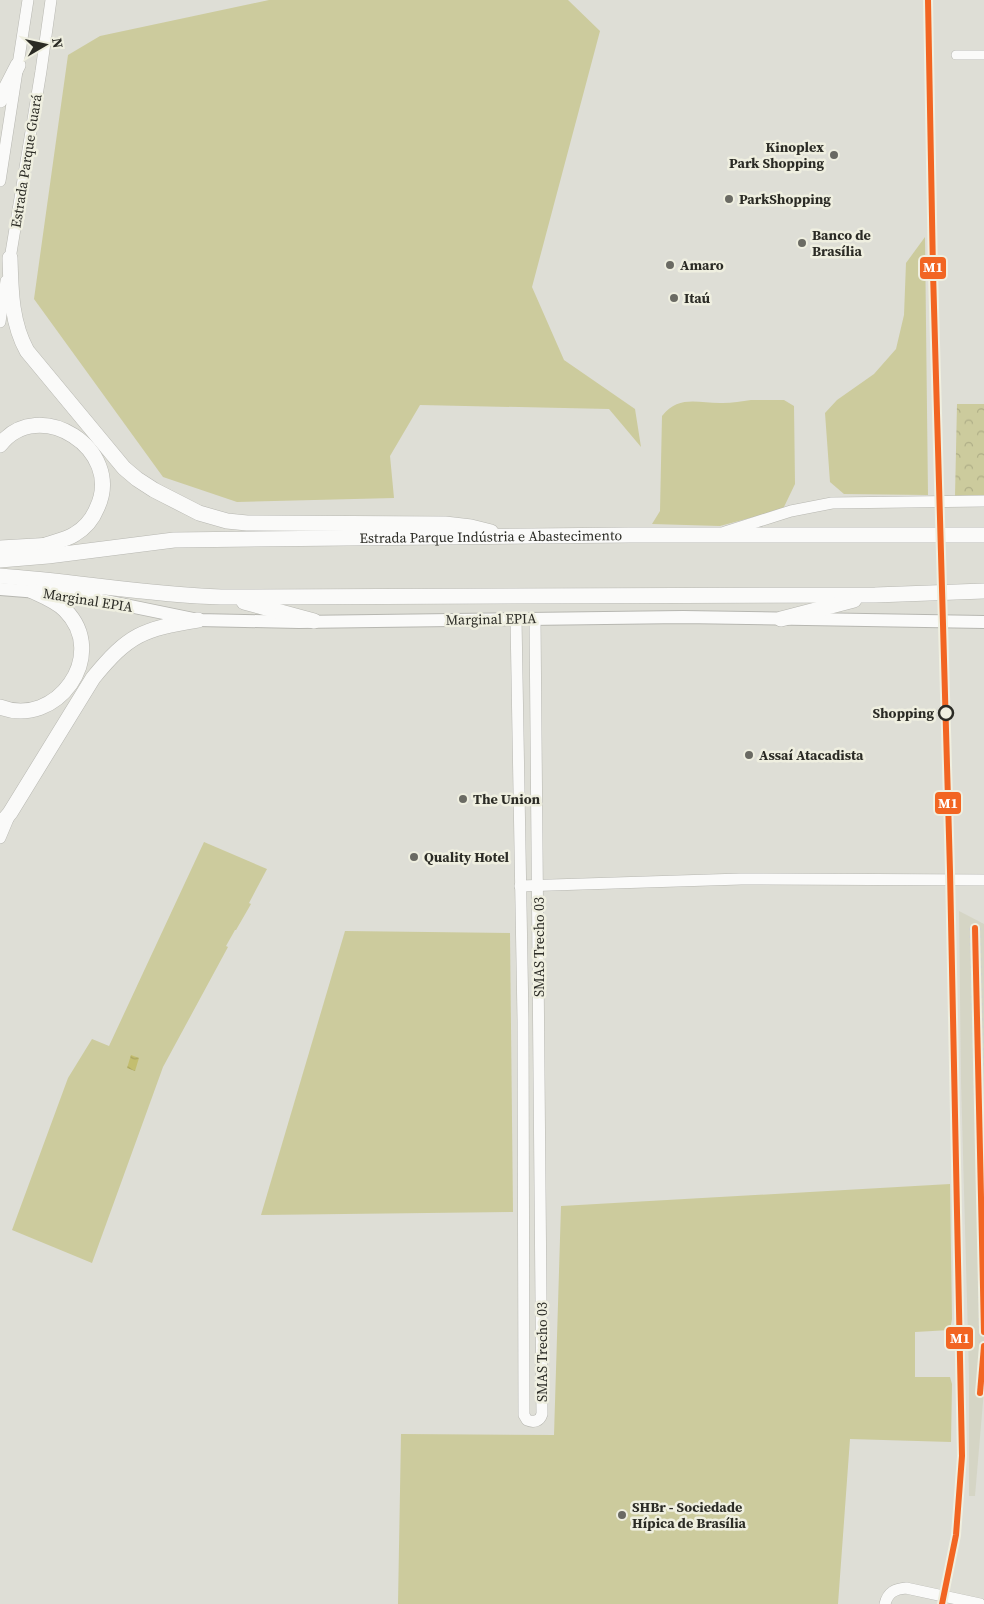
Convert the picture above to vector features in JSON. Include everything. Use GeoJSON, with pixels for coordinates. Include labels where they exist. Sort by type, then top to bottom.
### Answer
{"type":"FeatureCollection","features":[{"type":"Feature","properties":{"kind":"highway"},"geometry":{"type":"LineString","coordinates":[[0,100],[18,65]]}},
{"type":"Feature","properties":{"kind":"highway"},"geometry":{"type":"LineString","coordinates":[[10,258],[15,321],[27,350],[124,468],[154,490],[198,513],[234,522],[267,524],[444,524],[470,527],[512,537]]}},
{"type":"Feature","properties":{"kind":"highway"},"geometry":{"type":"LineString","coordinates":[[0,445],[10,434],[21,430],[33,427],[53,427],[61,429],[79,439],[90,448],[99,465],[102,493],[95,513],[75,534],[43,546]]}},
{"type":"Feature","properties":{"kind":"highway","name":"Estrada Parque Indústria e Abastecimento"},"geometry":{"type":"LineString","coordinates":[[0,560],[48,556],[174,540],[984,534]]}},
{"type":"Feature","properties":{"kind":"highway"},"geometry":{"type":"LineString","coordinates":[[0,548],[43,546],[140,536],[174,540]]}},
{"type":"Feature","properties":{"kind":"highway"},"geometry":{"type":"LineString","coordinates":[[0,576],[73,582],[158,594],[220,597],[984,592]]}},
{"type":"Feature","properties":{"kind":"highway"},"geometry":{"type":"LineString","coordinates":[[35,591],[73,582]]}},
{"type":"Feature","properties":{"kind":"highway"},"geometry":{"type":"LineString","coordinates":[[0,707],[18,711],[44,706],[62,694],[74,680],[79,669],[82,652],[80,638],[72,618],[56,602],[35,591]]}},
{"type":"Feature","properties":{"kind":"highway"},"geometry":{"type":"LineString","coordinates":[[781,619],[875,594]]}},
{"type":"Feature","properties":{"kind":"highway"},"geometry":{"type":"LineString","coordinates":[[220,597],[314,621]]}},
{"type":"Feature","properties":{"kind":"highway"},"geometry":{"type":"LineString","coordinates":[[0,825],[10,813],[93,678],[118,649],[130,640],[156,628],[198,620]]}},
{"type":"Feature","properties":{"kind":"main road","name":"Marginal EPIA"},"geometry":{"type":"LineString","coordinates":[[0,589],[76,595],[198,620],[299,622],[683,617],[984,622]]}},
{"type":"Feature","properties":{"kind":"street","name":"Estrada Parque Guará"},"geometry":{"type":"LineString","coordinates":[[0,181],[28,0]]}},
{"type":"Feature","properties":{"kind":"street","name":"Estrada Parque Guará"},"geometry":{"type":"LineString","coordinates":[[0,322],[51,0]]}},
{"type":"Feature","properties":{"kind":"street"},"geometry":{"type":"LineString","coordinates":[[956,55],[984,55]]}},
{"type":"Feature","properties":{"kind":"street"},"geometry":{"type":"LineString","coordinates":[[713,536],[791,511],[832,503],[984,501]]}},
{"type":"Feature","properties":{"kind":"street","name":"SMAS Trecho 03"},"geometry":{"type":"LineString","coordinates":[[516,619],[523,1024],[524,1415],[531,1422],[537,1421],[542,1414],[539,886],[535,619]]}},
{"type":"Feature","properties":{"kind":"street"},"geometry":{"type":"LineString","coordinates":[[518,654],[536,653]]}},
{"type":"Feature","properties":{"kind":"street"},"geometry":{"type":"LineString","coordinates":[[0,838],[10,813]]}},
{"type":"Feature","properties":{"kind":"street"},"geometry":{"type":"LineString","coordinates":[[520,886],[741,879],[984,880]]}},
{"type":"Feature","properties":{"kind":"street"},"geometry":{"type":"LineString","coordinates":[[523,1024],[540,1025]]}},
{"type":"Feature","properties":{"kind":"street"},"geometry":{"type":"LineString","coordinates":[[885,1604],[891,1592],[898,1589],[914,1589],[978,1603]]}},
{"type":"Feature","properties":{"kind":"shaded area"},"geometry":{"type":"Polygon","coordinates":[[[959,911],[984,924],[984,1390],[975,1496],[969,1496],[969,1374],[961,1081],[959,911]]]}},
{"type":"Feature","properties":{"kind":"green space"},"geometry":{"type":"Polygon","coordinates":[[[269,0],[568,0],[600,31],[532,287],[564,360],[635,409],[641,447],[609,409],[420,405],[390,456],[394,498],[237,502],[163,477],[34,299],[68,55],[100,36],[269,0]]]}},
{"type":"Feature","properties":{"kind":"green space"},"geometry":{"type":"Polygon","coordinates":[[[925,237],[928,495],[844,494],[830,482],[825,413],[837,400],[874,374],[896,349],[904,315],[906,263],[925,237]]]}},
{"type":"Feature","properties":{"kind":"green space"},"geometry":{"type":"Polygon","coordinates":[[[751,400],[784,400],[794,406],[795,484],[783,509],[720,526],[652,524],[660,511],[662,416],[675,405],[683,402],[726,403],[751,400]]]}},
{"type":"Feature","properties":{"kind":"green space"},"geometry":{"type":"Polygon","coordinates":[[[957,404],[984,404],[984,495],[955,496],[957,404]]]}},
{"type":"Feature","properties":{"kind":"green space"},"geometry":{"type":"Polygon","coordinates":[[[204,842],[267,869],[249,903],[251,904],[226,946],[228,947],[163,1067],[92,1263],[12,1230],[68,1078],[92,1039],[109,1046],[204,842]]]}},
{"type":"Feature","properties":{"kind":"green space"},"geometry":{"type":"Polygon","coordinates":[[[345,931],[510,933],[513,1212],[261,1215],[345,931]]]}},
{"type":"Feature","properties":{"kind":"green space"},"geometry":{"type":"Polygon","coordinates":[[[950,1184],[952,1319],[950,1330],[915,1332],[915,1377],[950,1377],[952,1384],[951,1442],[850,1439],[838,1604],[398,1604],[401,1434],[554,1435],[561,1206],[950,1184]]]}},
{"type":"Feature","properties":{"kind":"water"},"geometry":{"type":"Polygon","coordinates":[[[131,1055],[139,1058],[135,1071],[127,1068],[131,1055]]]}},
{"type":"Feature","properties":{"kind":"railway"},"geometry":{"type":"LineString","coordinates":[[970,928],[980,1393]]}},
{"type":"Feature","properties":{"kind":"railway"},"geometry":{"type":"LineString","coordinates":[[980,928],[984,1094]]}},
{"type":"Feature","properties":{"kind":"transit line","name":"M1"},"geometry":{"type":"LineString","coordinates":[[928,0],[933,272],[950,871],[962,1456],[956,1535],[942,1604]]}},
{"type":"Feature","properties":{"kind":"transit line","name":"M1"},"geometry":{"type":"LineString","coordinates":[[975,928],[984,1332]]}},
{"type":"Feature","properties":{"kind":"transit line","name":"M1"},"geometry":{"type":"LineString","coordinates":[[980,1393],[984,1346]]}},
{"type":"Feature","properties":{"kind":"place","name":"Kinoplex Park Shopping"},"geometry":{"type":"Point","coordinates":[834,155]}},
{"type":"Feature","properties":{"kind":"place","name":"ParkShopping"},"geometry":{"type":"Point","coordinates":[729,199]}},
{"type":"Feature","properties":{"kind":"place","name":"Banco de Brasília"},"geometry":{"type":"Point","coordinates":[802,243]}},
{"type":"Feature","properties":{"kind":"place","name":"Amaro"},"geometry":{"type":"Point","coordinates":[670,265]}},
{"type":"Feature","properties":{"kind":"place","name":"Itaú"},"geometry":{"type":"Point","coordinates":[674,298]}},
{"type":"Feature","properties":{"kind":"place","name":"Shopping"},"geometry":{"type":"Point","coordinates":[946,713]}},
{"type":"Feature","properties":{"kind":"place","name":"Assaí Atacadista"},"geometry":{"type":"Point","coordinates":[749,755]}},
{"type":"Feature","properties":{"kind":"place","name":"The Union"},"geometry":{"type":"Point","coordinates":[463,799]}},
{"type":"Feature","properties":{"kind":"place","name":"Quality Hotel"},"geometry":{"type":"Point","coordinates":[414,857]}},
{"type":"Feature","properties":{"kind":"place","name":"SHBr - Sociedade Hípica de Brasília"},"geometry":{"type":"Point","coordinates":[622,1515]}}]}
